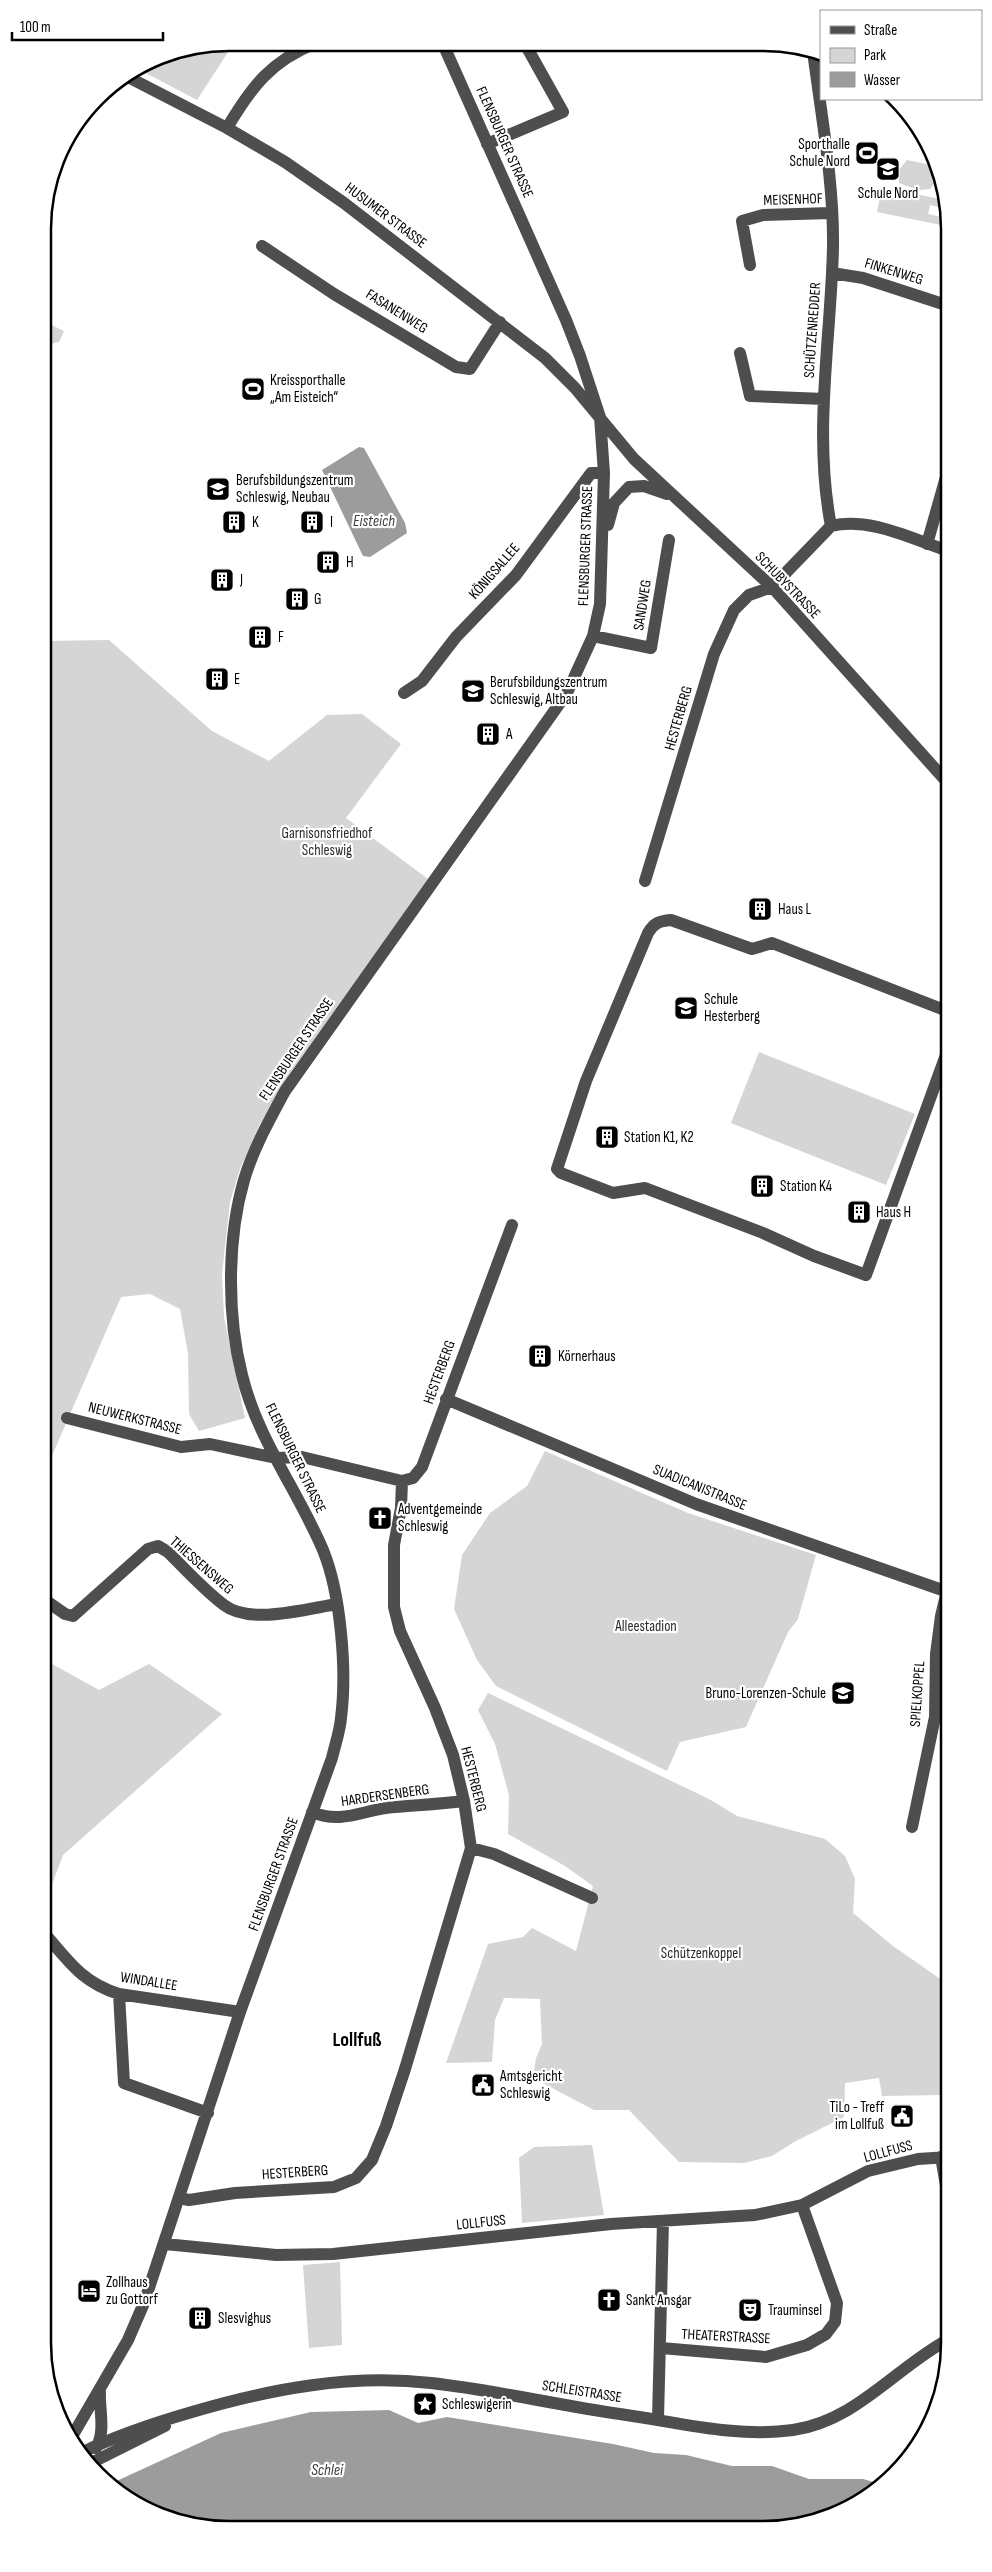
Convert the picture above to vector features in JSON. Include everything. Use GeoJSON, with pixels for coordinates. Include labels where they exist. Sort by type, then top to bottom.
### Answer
{"type":"FeatureCollection","features":[{"type":"Feature","properties":{"kind":"street"},"geometry":{"type":"LineString","coordinates":[[487,144],[563,112],[528,51]]}},
{"type":"Feature","properties":{"kind":"street"},"geometry":{"type":"LineString","coordinates":[[228,128],[259,79],[297,52]]}},
{"type":"Feature","properties":{"kind":"street","name":"FLENSBURGER STRASSE"},"geometry":{"type":"LineString","coordinates":[[165,2244],[240,2012],[332,1758],[341,1718],[343,1658],[337,1604],[323,1551],[264,1436],[242,1375],[230,1302],[231,1270],[241,1192],[252,1157],[285,1091],[549,720],[579,672],[594,636],[600,604],[604,474],[600,417],[573,338],[447,52]]}},
{"type":"Feature","properties":{"kind":"street","name":"SCHÜTZENREDDER"},"geometry":{"type":"LineString","coordinates":[[814,59],[831,213],[832,273],[824,399],[826,499],[831,526]]}},
{"type":"Feature","properties":{"kind":"street","name":"HUSUMER STRASSE"},"geometry":{"type":"LineString","coordinates":[[133,79],[228,128],[285,162],[344,203],[545,358],[600,417]]}},
{"type":"Feature","properties":{"kind":"street","name":"MEISENHOF"},"geometry":{"type":"LineString","coordinates":[[750,266],[742,220],[763,215],[831,213]]}},
{"type":"Feature","properties":{"kind":"street","name":"FASANENWEG"},"geometry":{"type":"LineString","coordinates":[[262,246],[334,294],[456,367],[470,369],[500,322]]}},
{"type":"Feature","properties":{"kind":"street","name":"FINKENWEG"},"geometry":{"type":"LineString","coordinates":[[832,273],[864,278],[941,303]]}},
{"type":"Feature","properties":{"kind":"street"},"geometry":{"type":"LineString","coordinates":[[740,353],[750,396],[824,399]]}},
{"type":"Feature","properties":{"kind":"street","name":"SCHUBYSTRASSE"},"geometry":{"type":"LineString","coordinates":[[600,417],[634,459],[772,587],[941,775]]}},
{"type":"Feature","properties":{"kind":"street","name":"KÖNIGSALLEE"},"geometry":{"type":"LineString","coordinates":[[404,693],[422,681],[456,637],[516,574],[591,473],[604,474]]}},
{"type":"Feature","properties":{"kind":"street"},"geometry":{"type":"LineString","coordinates":[[603,539],[614,503],[629,487],[644,486],[676,499]]}},
{"type":"Feature","properties":{"kind":"street"},"geometry":{"type":"LineString","coordinates":[[927,544],[941,495]]}},
{"type":"Feature","properties":{"kind":"street"},"geometry":{"type":"LineString","coordinates":[[772,587],[831,526],[849,522],[867,524],[941,548]]}},
{"type":"Feature","properties":{"kind":"street","name":"SANDWEG"},"geometry":{"type":"LineString","coordinates":[[594,636],[651,648],[669,540]]}},
{"type":"Feature","properties":{"kind":"street","name":"HESTERBERG"},"geometry":{"type":"LineString","coordinates":[[645,881],[714,654],[734,610],[749,595],[772,587]]}},
{"type":"Feature","properties":{"kind":"street"},"geometry":{"type":"LineString","coordinates":[[941,1009],[772,943],[752,949],[671,920],[661,921],[654,924],[648,933],[586,1081],[557,1169],[561,1173],[612,1193],[645,1188],[866,1275],[941,1069]]}},
{"type":"Feature","properties":{"kind":"street","name":"HESTERBERG"},"geometry":{"type":"LineString","coordinates":[[179,2198],[189,2200],[235,2192],[334,2187],[356,2178],[365,2170],[386,2126],[471,1848],[464,1802],[453,1755],[435,1708],[400,1631],[394,1607],[394,1546],[401,1508],[402,1481],[413,1478],[422,1467],[512,1225]]}},
{"type":"Feature","properties":{"kind":"street","name":"SUADICANISTRASSE"},"geometry":{"type":"LineString","coordinates":[[446,1399],[696,1504],[941,1588]]}},
{"type":"Feature","properties":{"kind":"street","name":"NEUWERKSTRASSE"},"geometry":{"type":"LineString","coordinates":[[67,1418],[181,1447],[210,1444],[276,1458],[302,1457],[402,1481]]}},
{"type":"Feature","properties":{"kind":"street","name":"THIESSENSWEG"},"geometry":{"type":"LineString","coordinates":[[51,1604],[66,1614],[73,1616],[148,1548],[158,1546],[168,1552],[225,1606],[239,1613],[254,1616],[337,1604]]}},
{"type":"Feature","properties":{"kind":"street","name":"SPIELKOPPEL"},"geometry":{"type":"LineString","coordinates":[[912,1827],[935,1717],[936,1654],[941,1625]]}},
{"type":"Feature","properties":{"kind":"street","name":"HARDERSENBERG"},"geometry":{"type":"LineString","coordinates":[[312,1812],[331,1818],[340,1818],[394,1807],[464,1802]]}},
{"type":"Feature","properties":{"kind":"street"},"geometry":{"type":"LineString","coordinates":[[471,1848],[494,1854],[592,1898]]}},
{"type":"Feature","properties":{"kind":"street","name":"WINDALLEE"},"geometry":{"type":"LineString","coordinates":[[51,1940],[80,1975],[101,1989],[119,1994],[240,2012]]}},
{"type":"Feature","properties":{"kind":"street"},"geometry":{"type":"LineString","coordinates":[[119,1994],[124,2083],[208,2113]]}},
{"type":"Feature","properties":{"kind":"street","name":"LOLLFUSS"},"geometry":{"type":"LineString","coordinates":[[165,2244],[276,2255],[333,2254],[611,2224],[755,2215],[802,2205],[868,2171],[918,2158],[941,2157]]}},
{"type":"Feature","properties":{"kind":"street","name":"THEATERSTRASSE"},"geometry":{"type":"LineString","coordinates":[[661,2348],[766,2357],[807,2345],[826,2334],[835,2322],[837,2303],[802,2205]]}},
{"type":"Feature","properties":{"kind":"street"},"geometry":{"type":"LineString","coordinates":[[658,2419],[663,2221]]}},
{"type":"Feature","properties":{"kind":"street"},"geometry":{"type":"LineString","coordinates":[[75,2432],[101,2389],[132,2331],[165,2244]]}},
{"type":"Feature","properties":{"kind":"street","name":"SCHLEISTRASSE"},"geometry":{"type":"LineString","coordinates":[[87,2450],[133,2430],[271,2391],[316,2384],[396,2381],[431,2383],[736,2431],[766,2432],[794,2430],[830,2420],[854,2408],[903,2369],[941,2344]]}},
{"type":"Feature","properties":{"kind":"street"},"geometry":{"type":"LineString","coordinates":[[98,2444],[102,2427],[99,2406],[101,2389]]}},
{"type":"Feature","properties":{"kind":"street","name":"SCHLEISTRASSE"},"geometry":{"type":"LineString","coordinates":[[95,2460],[186,2414]]}},
{"type":"Feature","properties":{"kind":"street"},"geometry":{"type":"LineString","coordinates":[[102,2427],[133,2430]]}},
{"type":"Feature","properties":{"kind":"street","name":"SCHLEISTRASSE"},"geometry":{"type":"LineString","coordinates":[[92,2456],[98,2444]]}},
{"type":"Feature","properties":{"kind":"green space"},"geometry":{"type":"Polygon","coordinates":[[[228,52],[197,100],[145,73],[183,57],[228,52]]]}},
{"type":"Feature","properties":{"kind":"green space"},"geometry":{"type":"Polygon","coordinates":[[[907,160],[928,164],[935,183],[930,189],[918,190],[899,183],[899,170],[907,160]]]}},
{"type":"Feature","properties":{"kind":"green space"},"geometry":{"type":"Polygon","coordinates":[[[882,187],[938,199],[938,207],[930,205],[928,214],[940,217],[941,225],[877,212],[882,187]]]}},
{"type":"Feature","properties":{"kind":"green space"},"geometry":{"type":"Polygon","coordinates":[[[51,325],[64,331],[59,342],[51,344],[51,325]]]}},
{"type":"Feature","properties":{"kind":"green space","name":"Garnisonsfriedhof Schleswig"},"geometry":{"type":"Polygon","coordinates":[[[109,640],[212,731],[269,761],[327,715],[362,714],[401,744],[346,818],[428,879],[290,1073],[259,1126],[240,1169],[230,1202],[222,1274],[224,1317],[245,1418],[199,1431],[189,1414],[188,1353],[180,1309],[150,1294],[121,1297],[51,1458],[51,641],[109,640]]]}},
{"type":"Feature","properties":{"kind":"green space"},"geometry":{"type":"Polygon","coordinates":[[[759,1052],[915,1114],[886,1185],[731,1123],[759,1052]]]}},
{"type":"Feature","properties":{"kind":"green space","name":"Alleestadion"},"geometry":{"type":"Polygon","coordinates":[[[545,1451],[688,1513],[816,1555],[798,1619],[788,1632],[746,1727],[680,1742],[667,1771],[496,1686],[477,1660],[454,1609],[462,1555],[490,1513],[527,1486],[545,1451]]]}},
{"type":"Feature","properties":{"kind":"green space"},"geometry":{"type":"Polygon","coordinates":[[[51,1663],[99,1690],[149,1664],[222,1714],[63,1855],[51,1887],[51,1663]]]}},
{"type":"Feature","properties":{"kind":"green space","name":"Schützenkoppel"},"geometry":{"type":"Polygon","coordinates":[[[488,1693],[709,1799],[737,1816],[825,1839],[845,1856],[855,1879],[853,1913],[893,1946],[941,1979],[941,2095],[882,2096],[879,2078],[845,2083],[844,2117],[794,2142],[772,2156],[744,2163],[679,2162],[629,2110],[594,2110],[533,2078],[536,2058],[542,2044],[540,1999],[504,1998],[495,2020],[492,2062],[446,2063],[488,1944],[523,1937],[532,1928],[576,1951],[593,1886],[565,1866],[508,1834],[509,1795],[495,1744],[478,1710],[488,1693]]]}},
{"type":"Feature","properties":{"kind":"green space"},"geometry":{"type":"Polygon","coordinates":[[[592,2145],[604,2215],[522,2223],[519,2158],[534,2147],[592,2145]]]}},
{"type":"Feature","properties":{"kind":"green space"},"geometry":{"type":"Polygon","coordinates":[[[340,2262],[342,2345],[309,2348],[303,2265],[340,2262]]]}},
{"type":"Feature","properties":{"kind":"water","name":"Eisteich"},"geometry":{"type":"Polygon","coordinates":[[[359,447],[364,448],[405,523],[407,533],[370,557],[363,556],[322,470],[359,447]]]}},
{"type":"Feature","properties":{"kind":"water","name":"Schlei"},"geometry":{"type":"Polygon","coordinates":[[[389,2410],[418,2423],[447,2417],[613,2444],[654,2453],[686,2455],[732,2466],[772,2466],[809,2479],[863,2479],[874,2482],[852,2497],[809,2515],[763,2521],[229,2521],[183,2515],[140,2497],[117,2481],[221,2433],[311,2412],[389,2410]]]}},
{"type":"Feature","properties":{"kind":"place","name":"Sporthalle Schule Nord"},"geometry":{"type":"Point","coordinates":[867,153]}},
{"type":"Feature","properties":{"kind":"place","name":"Schule Nord"},"geometry":{"type":"Point","coordinates":[888,169]}},
{"type":"Feature","properties":{"kind":"place","name":"Kreissporthalle „Am Eisteich“"},"geometry":{"type":"Point","coordinates":[253,389]}},
{"type":"Feature","properties":{"kind":"place","name":"Berufsbildungszentrum Schleswig, Neubau"},"geometry":{"type":"Point","coordinates":[218,489]}},
{"type":"Feature","properties":{"kind":"place","name":"K"},"geometry":{"type":"Point","coordinates":[234,522]}},
{"type":"Feature","properties":{"kind":"place","name":"I"},"geometry":{"type":"Point","coordinates":[312,522]}},
{"type":"Feature","properties":{"kind":"place","name":"H"},"geometry":{"type":"Point","coordinates":[328,562]}},
{"type":"Feature","properties":{"kind":"place","name":"J"},"geometry":{"type":"Point","coordinates":[222,580]}},
{"type":"Feature","properties":{"kind":"place","name":"G"},"geometry":{"type":"Point","coordinates":[297,599]}},
{"type":"Feature","properties":{"kind":"place","name":"F"},"geometry":{"type":"Point","coordinates":[260,637]}},
{"type":"Feature","properties":{"kind":"place","name":"E"},"geometry":{"type":"Point","coordinates":[217,679]}},
{"type":"Feature","properties":{"kind":"place","name":"Berufsbildungszentrum Schleswig, Altbau"},"geometry":{"type":"Point","coordinates":[473,691]}},
{"type":"Feature","properties":{"kind":"place","name":"A"},"geometry":{"type":"Point","coordinates":[488,734]}},
{"type":"Feature","properties":{"kind":"place","name":"Haus L"},"geometry":{"type":"Point","coordinates":[760,909]}},
{"type":"Feature","properties":{"kind":"place","name":"Schule Hesterberg"},"geometry":{"type":"Point","coordinates":[686,1008]}},
{"type":"Feature","properties":{"kind":"place","name":"Station K1, K2"},"geometry":{"type":"Point","coordinates":[607,1137]}},
{"type":"Feature","properties":{"kind":"place","name":"Station K4"},"geometry":{"type":"Point","coordinates":[762,1186]}},
{"type":"Feature","properties":{"kind":"place","name":"Haus H"},"geometry":{"type":"Point","coordinates":[859,1212]}},
{"type":"Feature","properties":{"kind":"place","name":"Körnerhaus"},"geometry":{"type":"Point","coordinates":[540,1356]}},
{"type":"Feature","properties":{"kind":"place","name":"Adventgemeinde Schleswig"},"geometry":{"type":"Point","coordinates":[380,1518]}},
{"type":"Feature","properties":{"kind":"place","name":"Bruno-Lorenzen-Schule"},"geometry":{"type":"Point","coordinates":[843,1693]}},
{"type":"Feature","properties":{"kind":"place","name":"Amtsgericht Schleswig"},"geometry":{"type":"Point","coordinates":[483,2085]}},
{"type":"Feature","properties":{"kind":"place","name":"TiLo - Treff im Lollfuß"},"geometry":{"type":"Point","coordinates":[902,2116]}},
{"type":"Feature","properties":{"kind":"place","name":"Zollhaus zu Gottorf"},"geometry":{"type":"Point","coordinates":[89,2291]}},
{"type":"Feature","properties":{"kind":"place","name":"Sankt Ansgar"},"geometry":{"type":"Point","coordinates":[609,2300]}},
{"type":"Feature","properties":{"kind":"place","name":"Trauminsel"},"geometry":{"type":"Point","coordinates":[750,2310]}},
{"type":"Feature","properties":{"kind":"place","name":"Slesvighus"},"geometry":{"type":"Point","coordinates":[200,2318]}},
{"type":"Feature","properties":{"kind":"place","name":"Schleswigerin"},"geometry":{"type":"Point","coordinates":[425,2404]}},
{"type":"Feature","properties":{"kind":"district","name":"Lollfuß"},"geometry":{"type":"Point","coordinates":[357,2039]}}]}
